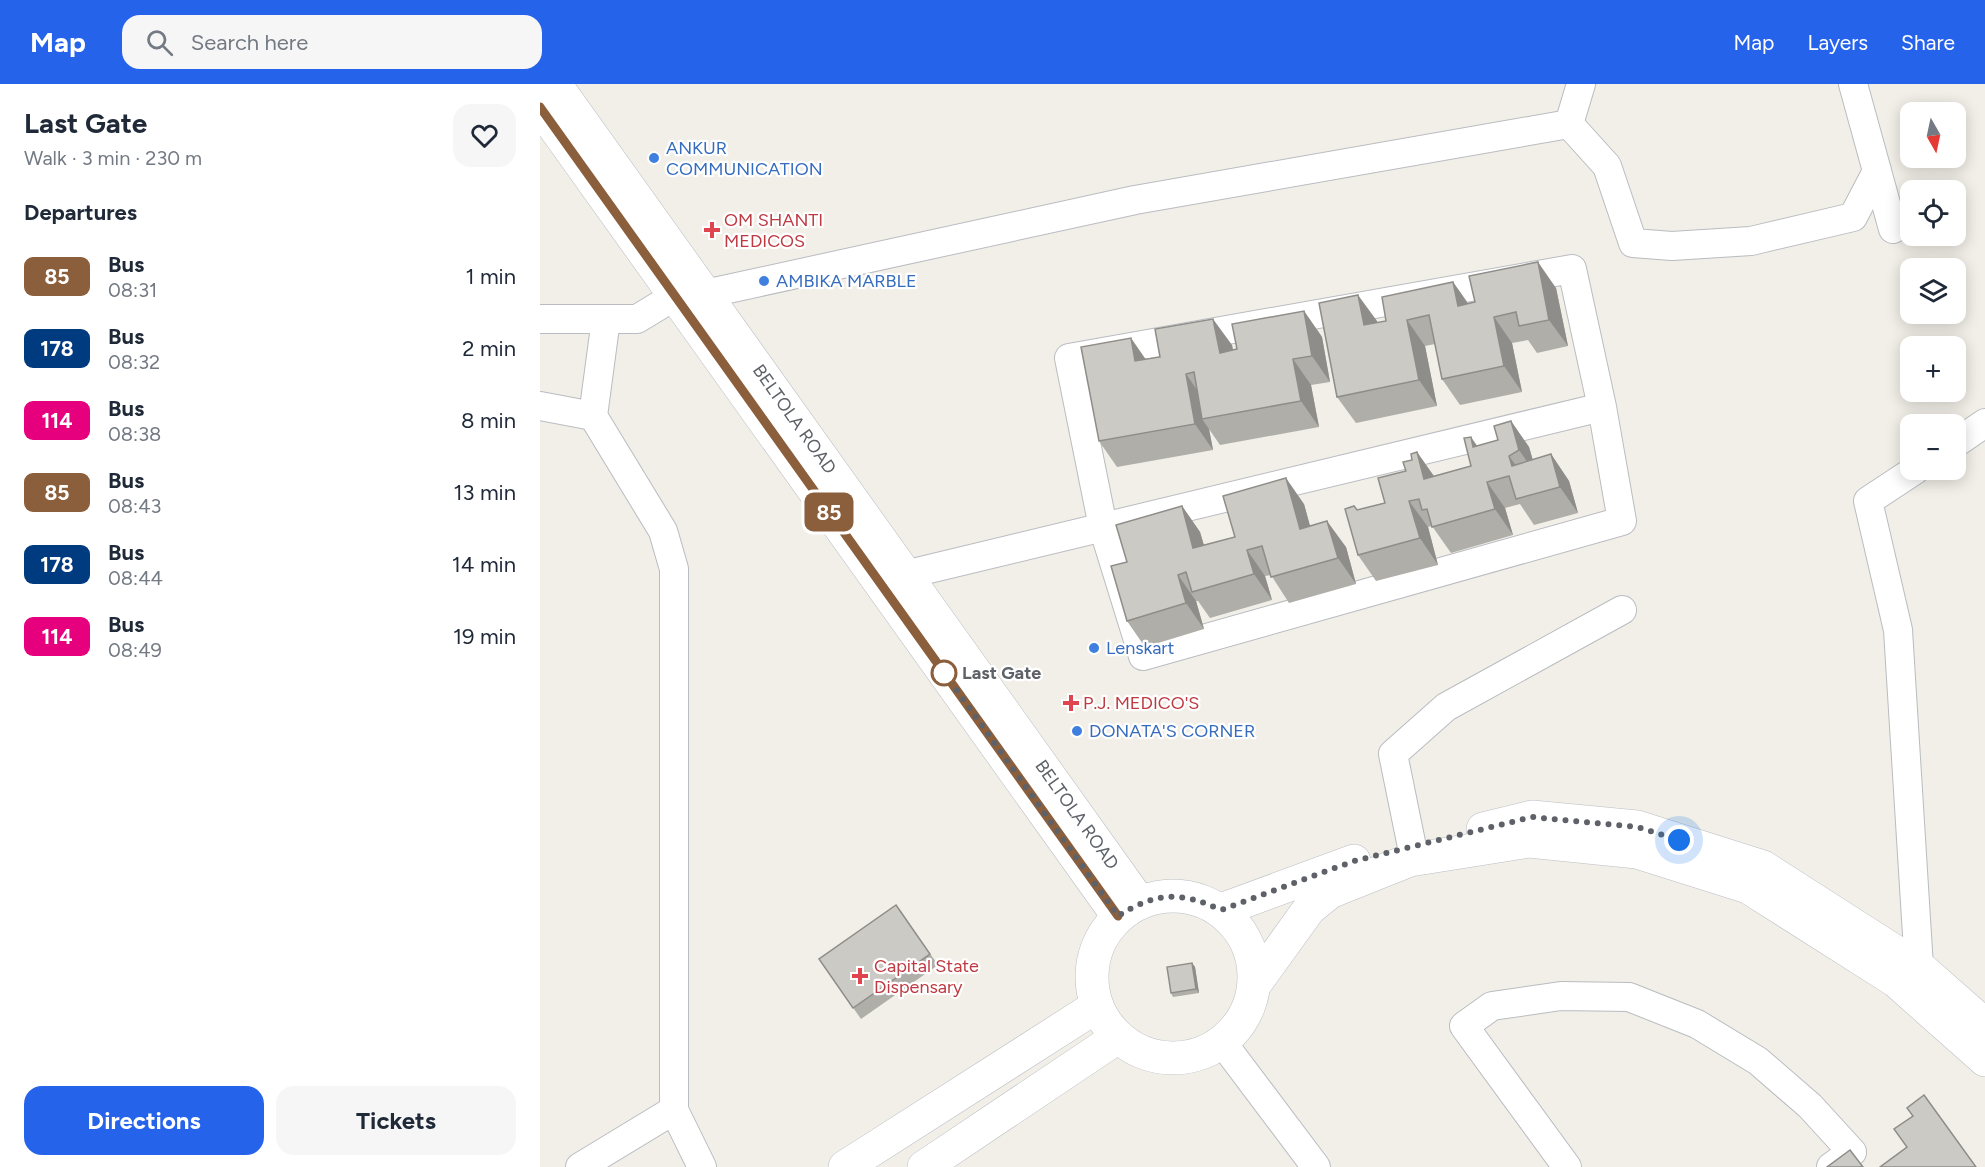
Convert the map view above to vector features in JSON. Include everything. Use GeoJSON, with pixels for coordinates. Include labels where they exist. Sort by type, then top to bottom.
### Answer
{"type":"FeatureCollection","features":[{"type":"Feature","properties":{"kind":"main road","name":"BELTOLA ROAD"},"geometry":{"type":"LineString","coordinates":[[555,84],[690,295],[905,574],[1129,910]]}},
{"type":"Feature","properties":{"kind":"main road"},"geometry":{"type":"LineString","coordinates":[[540,107],[690,295],[1129,910]]}},
{"type":"Feature","properties":{"kind":"main road"},"geometry":{"type":"LineString","coordinates":[[1221,910],[1354,861],[1532,817],[1637,827],[1763,867],[1912,978],[1985,1025]]}},
{"type":"Feature","properties":{"kind":"main road"},"geometry":{"type":"LineString","coordinates":[[1254,984],[1309,909],[1330,892],[1410,860],[1529,841],[1637,852],[1748,888],[1912,978],[1985,1060]]}},
{"type":"Feature","properties":{"kind":"main road"},"geometry":{"type":"LineString","coordinates":[[1167,896],[1195,898],[1221,910],[1236,925],[1248,943],[1254,963],[1254,984],[1250,1006],[1238,1026],[1222,1042],[1197,1055],[1169,1058],[1142,1052],[1118,1037],[1106,1023],[1097,1006],[1092,982],[1094,958],[1103,935],[1129,910],[1167,896]]}},
{"type":"Feature","properties":{"kind":"main road"},"geometry":{"type":"LineString","coordinates":[[845,1167],[1097,1006]]}},
{"type":"Feature","properties":{"kind":"main road"},"geometry":{"type":"LineString","coordinates":[[924,1167],[1118,1037]]}},
{"type":"Feature","properties":{"kind":"street"},"geometry":{"type":"LineString","coordinates":[[1569,124],[1581,84]]}},
{"type":"Feature","properties":{"kind":"street"},"geometry":{"type":"LineString","coordinates":[[1853,84],[1893,229]]}},
{"type":"Feature","properties":{"kind":"street"},"geometry":{"type":"LineString","coordinates":[[540,320],[638,319],[690,295],[1135,200],[1569,124]]}},
{"type":"Feature","properties":{"kind":"street"},"geometry":{"type":"LineString","coordinates":[[1569,124],[1607,166],[1633,243],[1672,246],[1751,241],[1853,217],[1877,171]]}},
{"type":"Feature","properties":{"kind":"street"},"geometry":{"type":"LineString","coordinates":[[1572,269],[1602,407],[1622,521],[1143,656],[1103,527],[1069,358],[1572,269]]}},
{"type":"Feature","properties":{"kind":"street"},"geometry":{"type":"LineString","coordinates":[[606,319],[593,416],[663,531],[674,569],[674,1110],[702,1167]]}},
{"type":"Feature","properties":{"kind":"street"},"geometry":{"type":"LineString","coordinates":[[540,406],[593,416]]}},
{"type":"Feature","properties":{"kind":"street"},"geometry":{"type":"LineString","coordinates":[[905,574],[1602,407]]}},
{"type":"Feature","properties":{"kind":"street"},"geometry":{"type":"LineString","coordinates":[[1966,436],[1985,423]]}},
{"type":"Feature","properties":{"kind":"street"},"geometry":{"type":"LineString","coordinates":[[1900,480],[1868,501],[1898,630],[1912,978]]}},
{"type":"Feature","properties":{"kind":"street"},"geometry":{"type":"LineString","coordinates":[[1412,847],[1393,754],[1446,707],[1622,610]]}},
{"type":"Feature","properties":{"kind":"street"},"geometry":{"type":"LineString","coordinates":[[1567,1167],[1464,1026],[1492,1006],[1561,996],[1629,998],[1697,1024],[1758,1061],[1810,1106],[1852,1152],[1831,1167]]}},
{"type":"Feature","properties":{"kind":"street"},"geometry":{"type":"LineString","coordinates":[[1222,1042],[1316,1167]]}},
{"type":"Feature","properties":{"kind":"street"},"geometry":{"type":"LineString","coordinates":[[580,1167],[674,1110]]}},
{"type":"Feature","properties":{"kind":"building"},"geometry":{"type":"Polygon","coordinates":[[[1538,262],[1549,320],[1519,326],[1516,312],[1494,317],[1504,366],[1442,379],[1429,315],[1407,320],[1419,380],[1337,397],[1319,303],[1358,295],[1364,325],[1386,321],[1382,297],[1453,282],[1458,306],[1475,302],[1469,276],[1538,262]]]}},
{"type":"Feature","properties":{"kind":"building"},"geometry":{"type":"Polygon","coordinates":[[[1304,311],[1312,356],[1293,359],[1301,401],[1202,419],[1194,372],[1186,374],[1195,424],[1099,441],[1081,347],[1131,338],[1135,361],[1160,357],[1155,329],[1213,319],[1220,353],[1237,349],[1232,324],[1304,311]]]}},
{"type":"Feature","properties":{"kind":"building"},"geometry":{"type":"Polygon","coordinates":[[[1511,421],[1519,450],[1509,456],[1512,466],[1551,454],[1560,487],[1516,499],[1509,476],[1487,482],[1495,509],[1432,527],[1427,509],[1422,510],[1419,499],[1409,501],[1420,538],[1358,555],[1345,509],[1354,506],[1357,510],[1385,503],[1378,478],[1406,471],[1403,462],[1412,460],[1411,454],[1417,452],[1424,479],[1471,466],[1464,438],[1471,437],[1473,447],[1498,440],[1494,426],[1511,421]]]}},
{"type":"Feature","properties":{"kind":"building"},"geometry":{"type":"Polygon","coordinates":[[[1286,478],[1300,529],[1327,521],[1338,558],[1271,577],[1262,546],[1247,550],[1254,574],[1192,592],[1186,572],[1178,575],[1186,603],[1127,621],[1111,566],[1127,562],[1116,525],[1182,506],[1193,548],[1235,537],[1223,496],[1286,478]]]}},
{"type":"Feature","properties":{"kind":"building"},"geometry":{"type":"Polygon","coordinates":[[[896,905],[930,954],[853,1008],[819,959],[896,905]]]}},
{"type":"Feature","properties":{"kind":"building"},"geometry":{"type":"Polygon","coordinates":[[[1192,963],[1196,989],[1171,993],[1167,967],[1192,963]]]}},
{"type":"Feature","properties":{"kind":"building"},"geometry":{"type":"Polygon","coordinates":[[[1924,1095],[1976,1167],[1880,1167],[1907,1147],[1894,1129],[1913,1116],[1907,1108],[1924,1095]]]}},
{"type":"Feature","properties":{"kind":"building"},"geometry":{"type":"Polygon","coordinates":[[[1850,1150],[1863,1167],[1827,1167],[1850,1150]]]}},
{"type":"Feature","properties":{"kind":"bus line","name":"85"},"geometry":{"type":"LineString","coordinates":[[540,107],[1118,916]]}},
{"type":"Feature","properties":{"kind":"place","name":"ANKUR COMMUNICATION"},"geometry":{"type":"Point","coordinates":[654,158]}},
{"type":"Feature","properties":{"kind":"place","name":"OM SHANTI MEDICOS"},"geometry":{"type":"Point","coordinates":[712,230]}},
{"type":"Feature","properties":{"kind":"place","name":"AMBIKA MARBLE"},"geometry":{"type":"Point","coordinates":[764,281]}},
{"type":"Feature","properties":{"kind":"place","name":"Lenskart"},"geometry":{"type":"Point","coordinates":[1094,648]}},
{"type":"Feature","properties":{"kind":"place","name":"Last Gate"},"geometry":{"type":"Point","coordinates":[944,673]}},
{"type":"Feature","properties":{"kind":"place","name":"P.J. MEDICO'S"},"geometry":{"type":"Point","coordinates":[1071,703]}},
{"type":"Feature","properties":{"kind":"place","name":"DONATA'S CORNER"},"geometry":{"type":"Point","coordinates":[1077,731]}},
{"type":"Feature","properties":{"kind":"place","name":"Capital State Dispensary"},"geometry":{"type":"Point","coordinates":[860,976]}},
{"type":"Feature","properties":{"kind":"route"},"geometry":{"type":"LineString","coordinates":[[944,673],[938,664],[1118,916],[1140,903],[1167,896],[1195,898],[1221,910],[1354,861],[1532,817],[1637,827],[1679,840]]}}]}
